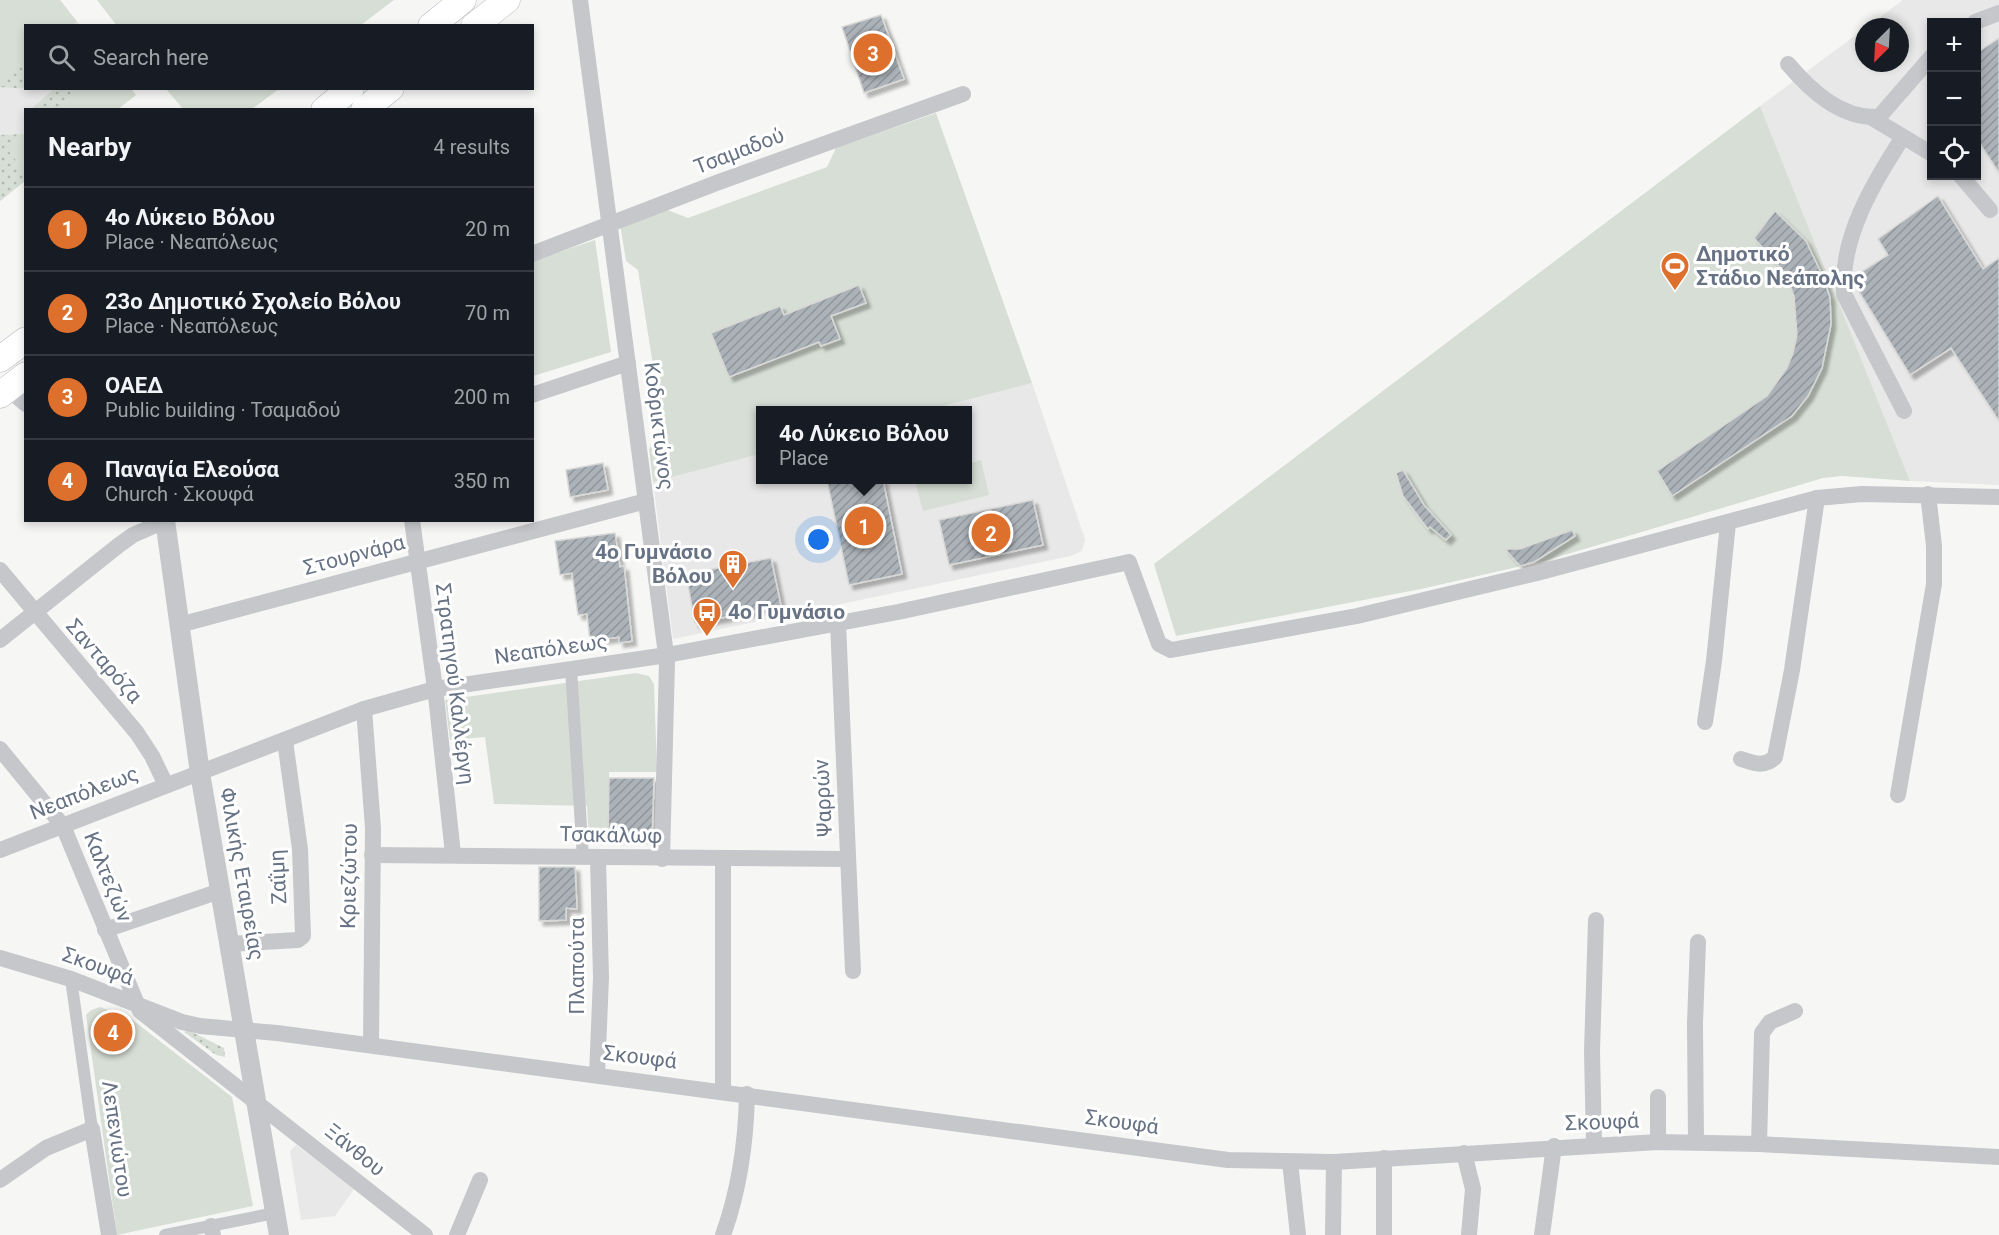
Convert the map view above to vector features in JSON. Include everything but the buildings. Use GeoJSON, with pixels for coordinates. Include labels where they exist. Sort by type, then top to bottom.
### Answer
{"type":"FeatureCollection","features":[{"type":"Feature","properties":{"kind":"main road"},"geometry":{"type":"LineString","coordinates":[[433,24],[463,0]]}},
{"type":"Feature","properties":{"kind":"main road"},"geometry":{"type":"LineString","coordinates":[[477,24],[507,0]]}},
{"type":"Feature","properties":{"kind":"main road"},"geometry":{"type":"LineString","coordinates":[[326,108],[349,90]]}},
{"type":"Feature","properties":{"kind":"main road"},"geometry":{"type":"LineString","coordinates":[[366,108],[389,90]]}},
{"type":"Feature","properties":{"kind":"main road"},"geometry":{"type":"LineString","coordinates":[[0,359],[24,341]]}},
{"type":"Feature","properties":{"kind":"street","name":"Κοδρικτώνος"},"geometry":{"type":"LineString","coordinates":[[580,0],[667,655],[662,859]]}},
{"type":"Feature","properties":{"kind":"street"},"geometry":{"type":"LineString","coordinates":[[1981,20],[1999,13]]}},
{"type":"Feature","properties":{"kind":"street"},"geometry":{"type":"LineString","coordinates":[[1872,118],[1884,114],[1908,81],[1927,61]]}},
{"type":"Feature","properties":{"kind":"street"},"geometry":{"type":"LineString","coordinates":[[1788,64],[1818,96],[1853,113],[1872,118],[1927,151]]}},
{"type":"Feature","properties":{"kind":"street","name":"Τσαμαδού"},"geometry":{"type":"LineString","coordinates":[[534,253],[610,226],[719,182],[963,94]]}},
{"type":"Feature","properties":{"kind":"street"},"geometry":{"type":"LineString","coordinates":[[1903,137],[1876,180],[1848,248],[1842,273],[1844,294],[1904,411]]}},
{"type":"Feature","properties":{"kind":"street"},"geometry":{"type":"LineString","coordinates":[[1965,180],[1990,210]]}},
{"type":"Feature","properties":{"kind":"street"},"geometry":{"type":"LineString","coordinates":[[534,393],[628,363]]}},
{"type":"Feature","properties":{"kind":"street"},"geometry":{"type":"LineString","coordinates":[[1705,722],[1714,661],[1728,523],[1817,498],[1843,494],[1999,497]]}},
{"type":"Feature","properties":{"kind":"street"},"geometry":{"type":"LineString","coordinates":[[1898,795],[1934,584],[1934,546],[1928,494]]}},
{"type":"Feature","properties":{"kind":"street"},"geometry":{"type":"LineString","coordinates":[[1741,759],[1760,764],[1768,763],[1775,757],[1792,670],[1817,498]]}},
{"type":"Feature","properties":{"kind":"street","name":"Στουρνάρα"},"geometry":{"type":"LineString","coordinates":[[179,625],[646,501]]}},
{"type":"Feature","properties":{"kind":"street"},"geometry":{"type":"LineString","coordinates":[[0,640],[119,545],[133,535],[163,522]]}},
{"type":"Feature","properties":{"kind":"street","name":"Φιλικής Εταιρείας"},"geometry":{"type":"LineString","coordinates":[[165,522],[200,773],[279,1235]]}},
{"type":"Feature","properties":{"kind":"street","name":"Στρατηγού Καλλέργη"},"geometry":{"type":"LineString","coordinates":[[412,522],[435,689],[453,854]]}},
{"type":"Feature","properties":{"kind":"street","name":"Νεαπόλεως"},"geometry":{"type":"LineString","coordinates":[[0,850],[364,709],[435,689],[667,655],[838,623],[1129,562],[1156,638],[1159,644],[1171,650],[1357,616],[1537,573],[1728,523]]}},
{"type":"Feature","properties":{"kind":"street","name":"Σανταρόζα"},"geometry":{"type":"LineString","coordinates":[[0,570],[137,733],[152,756],[166,786]]}},
{"type":"Feature","properties":{"kind":"street","name":"Ψαρρών"},"geometry":{"type":"LineString","coordinates":[[838,623],[854,971]]}},
{"type":"Feature","properties":{"kind":"street","name":"Πλαπούτα"},"geometry":{"type":"LineString","coordinates":[[571,669],[601,978],[597,1075]]}},
{"type":"Feature","properties":{"kind":"street","name":"Κριεζώτου"},"geometry":{"type":"LineString","coordinates":[[364,709],[372,795],[371,1045]]}},
{"type":"Feature","properties":{"kind":"street","name":"Ζαΐμη"},"geometry":{"type":"LineString","coordinates":[[230,944],[298,940],[303,936],[300,849],[285,741]]}},
{"type":"Feature","properties":{"kind":"street","name":"Καλτεζών"},"geometry":{"type":"LineString","coordinates":[[0,749],[63,826],[136,1004]]}},
{"type":"Feature","properties":{"kind":"street","name":"Τσακάλωφ"},"geometry":{"type":"LineString","coordinates":[[372,855],[849,859]]}},
{"type":"Feature","properties":{"kind":"street"},"geometry":{"type":"LineString","coordinates":[[723,859],[723,1090]]}},
{"type":"Feature","properties":{"kind":"street"},"geometry":{"type":"LineString","coordinates":[[105,930],[220,891]]}},
{"type":"Feature","properties":{"kind":"street"},"geometry":{"type":"LineString","coordinates":[[1594,1144],[1592,1061],[1596,920]]}},
{"type":"Feature","properties":{"kind":"street"},"geometry":{"type":"LineString","coordinates":[[1696,1142],[1695,1023],[1698,942]]}},
{"type":"Feature","properties":{"kind":"street","name":"Σκουφά"},"geometry":{"type":"LineString","coordinates":[[0,958],[71,979],[189,1024],[723,1090],[1228,1160],[1334,1162],[1554,1146],[1658,1142],[1759,1144],[1999,1157]]}},
{"type":"Feature","properties":{"kind":"street","name":"Λεπενιώτου"},"geometry":{"type":"LineString","coordinates":[[71,979],[109,1235]]}},
{"type":"Feature","properties":{"kind":"street","name":"Σκουφά"},"geometry":{"type":"LineString","coordinates":[[136,1004],[150,1020],[256,1101]]}},
{"type":"Feature","properties":{"kind":"street"},"geometry":{"type":"LineString","coordinates":[[1759,1144],[1761,1033],[1770,1022],[1795,1011]]}},
{"type":"Feature","properties":{"kind":"street"},"geometry":{"type":"LineString","coordinates":[[723,1235],[736,1195],[744,1158],[747,1094]]}},
{"type":"Feature","properties":{"kind":"street"},"geometry":{"type":"LineString","coordinates":[[1658,1097],[1658,1142]]}},
{"type":"Feature","properties":{"kind":"street","name":"Ξάνθου"},"geometry":{"type":"LineString","coordinates":[[256,1101],[425,1235]]}},
{"type":"Feature","properties":{"kind":"street"},"geometry":{"type":"LineString","coordinates":[[0,1180],[46,1148],[92,1130]]}},
{"type":"Feature","properties":{"kind":"street"},"geometry":{"type":"LineString","coordinates":[[1542,1235],[1554,1146]]}},
{"type":"Feature","properties":{"kind":"street"},"geometry":{"type":"LineString","coordinates":[[1464,1153],[1473,1189],[1469,1235]]}},
{"type":"Feature","properties":{"kind":"street"},"geometry":{"type":"LineString","coordinates":[[1384,1158],[1384,1235]]}},
{"type":"Feature","properties":{"kind":"street"},"geometry":{"type":"LineString","coordinates":[[1290,1162],[1298,1235]]}},
{"type":"Feature","properties":{"kind":"street"},"geometry":{"type":"LineString","coordinates":[[1334,1162],[1334,1235]]}},
{"type":"Feature","properties":{"kind":"street"},"geometry":{"type":"LineString","coordinates":[[457,1235],[480,1180]]}},
{"type":"Feature","properties":{"kind":"street"},"geometry":{"type":"LineString","coordinates":[[165,1235],[212,1230],[275,1213]]}},
{"type":"Feature","properties":{"kind":"shaded area"},"geometry":{"type":"Polygon","coordinates":[[[0,0],[60,0],[79,24],[24,24],[24,90],[132,90],[136,95],[119,108],[24,108],[24,182],[0,201],[0,0]]]}},
{"type":"Feature","properties":{"kind":"shaded area"},"geometry":{"type":"Polygon","coordinates":[[[0,0],[60,0],[77,22],[74,24],[24,24],[24,62],[4,78],[0,73],[0,0]]]}},
{"type":"Feature","properties":{"kind":"shaded area"},"geometry":{"type":"Polygon","coordinates":[[[97,0],[394,0],[362,24],[115,24],[97,0]]]}},
{"type":"Feature","properties":{"kind":"shaded area"},"geometry":{"type":"Polygon","coordinates":[[[1903,0],[1999,0],[1999,485],[1910,481],[1760,106],[1855,36],[1855,72],[1909,72],[1909,18],[1879,18],[1903,0]]]}},
{"type":"Feature","properties":{"kind":"shaded area"},"geometry":{"type":"Polygon","coordinates":[[[24,62],[24,89],[0,87],[0,73],[4,78],[24,62]]]}},
{"type":"Feature","properties":{"kind":"shaded area"},"geometry":{"type":"Polygon","coordinates":[[[53,90],[80,90],[57,108],[32,108],[53,90]]]}},
{"type":"Feature","properties":{"kind":"shaded area"},"geometry":{"type":"Polygon","coordinates":[[[80,90],[132,90],[136,95],[119,108],[56,108],[80,90]]]}},
{"type":"Feature","properties":{"kind":"shaded area"},"geometry":{"type":"Polygon","coordinates":[[[167,90],[278,90],[253,108],[182,108],[167,90]]]}},
{"type":"Feature","properties":{"kind":"shaded area","name":"Δημοτικό Στάδιο Νεάπολης"},"geometry":{"type":"Polygon","coordinates":[[[1760,106],[1910,481],[1842,476],[1823,478],[1544,561],[1421,589],[1176,636],[1154,564],[1760,106]]]}},
{"type":"Feature","properties":{"kind":"shaded area"},"geometry":{"type":"Polygon","coordinates":[[[936,113],[1032,383],[943,406],[756,406],[756,455],[653,482],[649,449],[663,429],[638,270],[626,261],[620,224],[665,209],[688,218],[827,167],[836,148],[936,113]]]}},
{"type":"Feature","properties":{"kind":"shaded area"},"geometry":{"type":"Polygon","coordinates":[[[24,134],[7,149],[24,170],[24,182],[0,201],[0,135],[24,134]]]}},
{"type":"Feature","properties":{"kind":"shaded area"},"geometry":{"type":"Polygon","coordinates":[[[24,136],[24,170],[7,149],[24,136]]]}},
{"type":"Feature","properties":{"kind":"shaded area"},"geometry":{"type":"Polygon","coordinates":[[[595,240],[611,352],[534,376],[534,260],[595,240]]]}},
{"type":"Feature","properties":{"kind":"shaded area"},"geometry":{"type":"Polygon","coordinates":[[[1032,383],[1085,539],[1082,551],[1071,556],[673,639],[653,482],[756,455],[756,484],[972,484],[972,406],[943,406],[1032,383]]]}},
{"type":"Feature","properties":{"kind":"shaded area"},"geometry":{"type":"Polygon","coordinates":[[[981,460],[989,495],[923,511],[916,484],[972,484],[972,463],[981,460]]]}},
{"type":"Feature","properties":{"kind":"shaded area"},"geometry":{"type":"Polygon","coordinates":[[[636,673],[649,676],[654,684],[657,772],[609,772],[609,841],[589,841],[587,806],[494,804],[485,737],[450,740],[445,700],[636,673]]]}},
{"type":"Feature","properties":{"kind":"shaded area"},"geometry":{"type":"Polygon","coordinates":[[[100,1007],[130,1018],[232,1097],[253,1206],[117,1235],[86,1015],[91,1010],[100,1007]]]}},
{"type":"Feature","properties":{"kind":"shaded area"},"geometry":{"type":"Polygon","coordinates":[[[188,1030],[224,1048],[225,1057],[216,1055],[184,1032],[188,1030]]]}},
{"type":"Feature","properties":{"kind":"shaded area"},"geometry":{"type":"Polygon","coordinates":[[[296,1145],[354,1189],[335,1216],[301,1220],[290,1151],[296,1145]]]}},
{"type":"Feature","properties":{"kind":"place","name":"ΟΑΕΔ"},"geometry":{"type":"Point","coordinates":[873,53]}},
{"type":"Feature","properties":{"kind":"place","name":"Δημοτικό Στάδιο Νεάπολης"},"geometry":{"type":"Point","coordinates":[1675,292]}},
{"type":"Feature","properties":{"kind":"place","name":"4ο Λύκειο Βόλου"},"geometry":{"type":"Point","coordinates":[864,526]}},
{"type":"Feature","properties":{"kind":"place","name":"23ο Δημοτικό Σχολείο Βόλου"},"geometry":{"type":"Point","coordinates":[991,533]}},
{"type":"Feature","properties":{"kind":"place","name":"4ο Γυμνάσιο Βόλου"},"geometry":{"type":"Point","coordinates":[733,590]}},
{"type":"Feature","properties":{"kind":"place","name":"4ο Γυμνάσιο"},"geometry":{"type":"Point","coordinates":[707,638]}},
{"type":"Feature","properties":{"kind":"place","name":"Παναγία Ελεούσα"},"geometry":{"type":"Point","coordinates":[113,1032]}}]}
